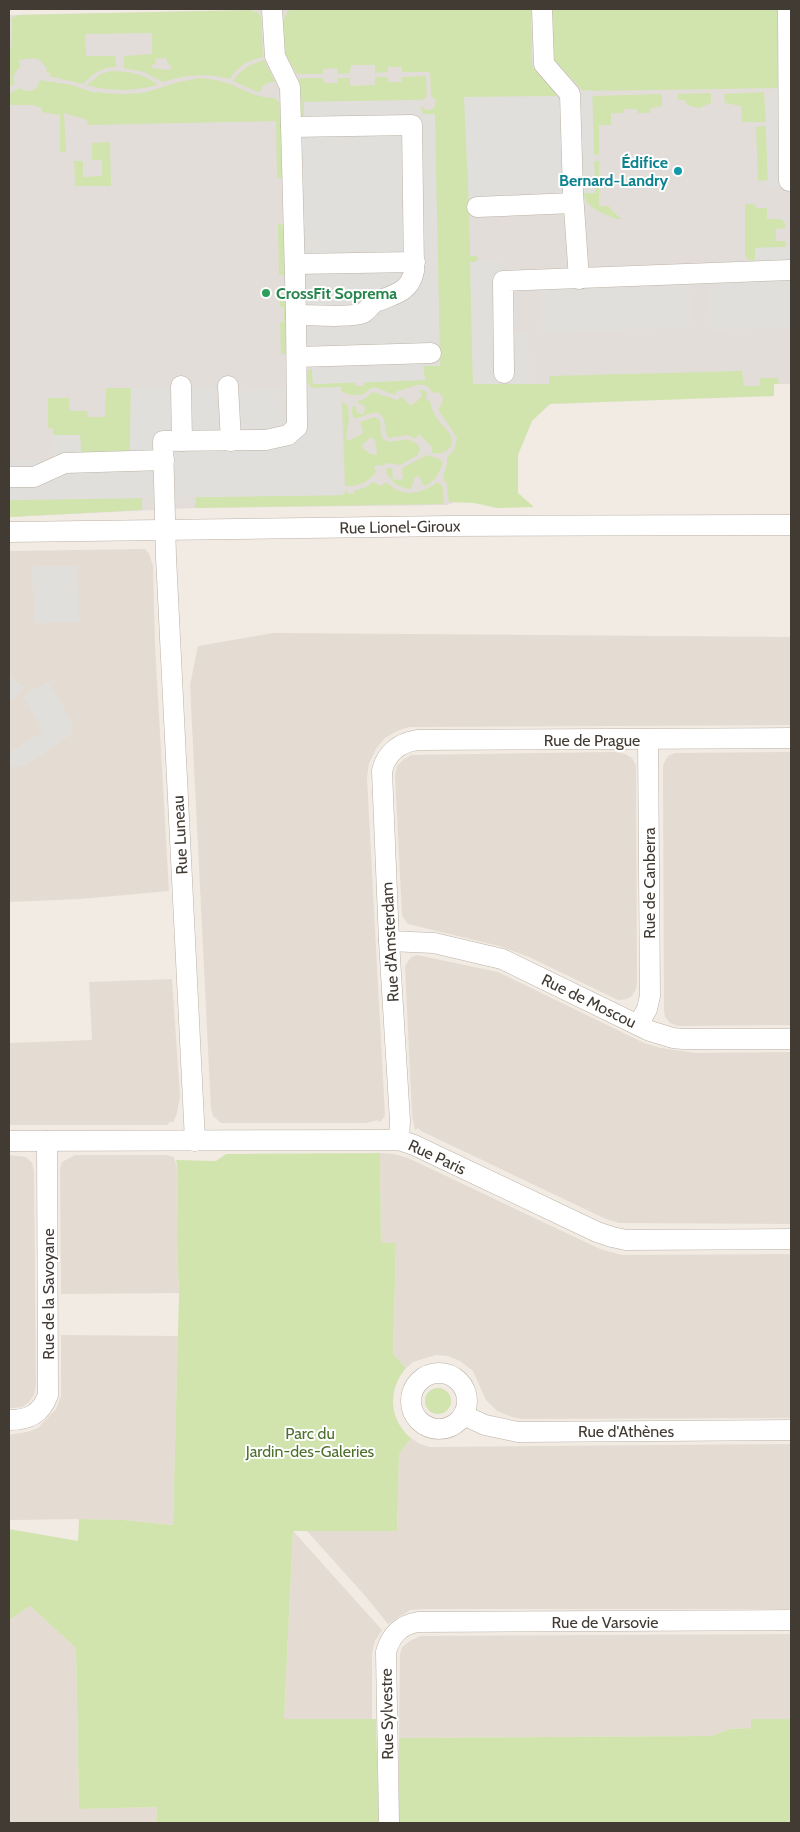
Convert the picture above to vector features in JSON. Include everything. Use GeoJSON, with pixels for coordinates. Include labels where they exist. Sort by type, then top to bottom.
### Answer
{"type":"FeatureCollection","features":[{"type":"Feature","properties":{"kind":"street"},"geometry":{"type":"LineString","coordinates":[[181,386],[182,441],[231,441],[278,438],[288,435],[297,427],[290,87],[274,56],[272,9]]}},
{"type":"Feature","properties":{"kind":"street"},"geometry":{"type":"LineString","coordinates":[[542,9],[544,64],[570,94],[573,203],[579,279]]}},
{"type":"Feature","properties":{"kind":"street"},"geometry":{"type":"LineString","coordinates":[[788,9],[789,181]]}},
{"type":"Feature","properties":{"kind":"street"},"geometry":{"type":"LineString","coordinates":[[291,127],[412,125],[415,262],[410,285],[394,296],[376,301],[362,313],[350,315],[296,315]]}},
{"type":"Feature","properties":{"kind":"street"},"geometry":{"type":"LineString","coordinates":[[477,207],[573,203]]}},
{"type":"Feature","properties":{"kind":"street"},"geometry":{"type":"LineString","coordinates":[[294,264],[415,262]]}},
{"type":"Feature","properties":{"kind":"street"},"geometry":{"type":"LineString","coordinates":[[504,373],[502,281],[791,270]]}},
{"type":"Feature","properties":{"kind":"street"},"geometry":{"type":"LineString","coordinates":[[297,357],[430,353]]}},
{"type":"Feature","properties":{"kind":"street"},"geometry":{"type":"LineString","coordinates":[[228,386],[231,441]]}},
{"type":"Feature","properties":{"kind":"street","name":"Rue Luneau"},"geometry":{"type":"LineString","coordinates":[[182,441],[163,441],[165,529],[195,1141]]}},
{"type":"Feature","properties":{"kind":"street"},"geometry":{"type":"LineString","coordinates":[[9,477],[34,477],[65,463],[164,460]]}},
{"type":"Feature","properties":{"kind":"street","name":"Rue Lionel-Giroux"},"geometry":{"type":"LineString","coordinates":[[9,532],[165,529],[791,525]]}},
{"type":"Feature","properties":{"kind":"street","name":"Rue de Prague"},"geometry":{"type":"LineString","coordinates":[[395,749],[402,744],[416,740],[791,738]]}},
{"type":"Feature","properties":{"kind":"street","name":"Rue de Canberra"},"geometry":{"type":"LineString","coordinates":[[638,1025],[647,1009],[650,996],[648,740]]}},
{"type":"Feature","properties":{"kind":"street","name":"Rue d'Amsterdam"},"geometry":{"type":"LineString","coordinates":[[395,749],[388,757],[382,771],[389,941],[400,1121],[399,1140]]}},
{"type":"Feature","properties":{"kind":"street","name":"Rue de Moscou"},"geometry":{"type":"LineString","coordinates":[[389,941],[434,943],[502,959],[661,1035],[683,1039],[791,1039]]}},
{"type":"Feature","properties":{"kind":"street","name":"Rue Paris"},"geometry":{"type":"LineString","coordinates":[[9,1141],[399,1140],[414,1145],[612,1238],[640,1240],[791,1239]]}},
{"type":"Feature","properties":{"kind":"street","name":"Rue de la Savoyane"},"geometry":{"type":"LineString","coordinates":[[9,1420],[28,1419],[35,1415],[48,1395],[47,1141]]}},
{"type":"Feature","properties":{"kind":"street","name":"Rue d'Athènes"},"geometry":{"type":"LineString","coordinates":[[463,1415],[485,1425],[518,1432],[791,1430]]}},
{"type":"Feature","properties":{"kind":"street","name":"Rue de Varsovie"},"geometry":{"type":"LineString","coordinates":[[418,1622],[791,1620]]}},
{"type":"Feature","properties":{"kind":"street","name":"Rue Sylvestre"},"geometry":{"type":"LineString","coordinates":[[389,1823],[386,1652],[393,1635],[408,1624],[418,1622]]}},
{"type":"Feature","properties":{"kind":"shaded area"},"geometry":{"type":"Polygon","coordinates":[[[302,9],[791,9],[791,384],[774,384],[774,396],[476,401],[453,503],[447,505],[195,508],[9,517],[9,15],[302,9]]]}},
{"type":"Feature","properties":{"kind":"shaded area"},"geometry":{"type":"Polygon","coordinates":[[[592,90],[595,193],[548,194],[469,207],[464,97],[556,96],[568,92],[592,90]]]}},
{"type":"Feature","properties":{"kind":"shaded area"},"geometry":{"type":"Polygon","coordinates":[[[765,93],[789,93],[791,186],[768,187],[765,93]]]}},
{"type":"Feature","properties":{"kind":"shaded area"},"geometry":{"type":"Polygon","coordinates":[[[420,100],[421,114],[435,114],[440,366],[423,366],[425,380],[313,384],[312,369],[310,367],[287,368],[282,127],[304,127],[304,102],[420,100]]]}},
{"type":"Feature","properties":{"kind":"shaded area"},"geometry":{"type":"Polygon","coordinates":[[[791,247],[791,327],[711,330],[708,274],[756,272],[755,248],[791,247]]]}},
{"type":"Feature","properties":{"kind":"shaded area"},"geometry":{"type":"Polygon","coordinates":[[[470,262],[501,262],[504,334],[528,334],[529,384],[473,384],[470,262]]]}},
{"type":"Feature","properties":{"kind":"shaded area"},"geometry":{"type":"Polygon","coordinates":[[[689,275],[690,327],[543,333],[541,280],[689,275]]]}},
{"type":"Feature","properties":{"kind":"shaded area"},"geometry":{"type":"Polygon","coordinates":[[[216,386],[216,399],[223,398],[234,391],[340,387],[343,495],[9,500],[9,462],[28,461],[52,464],[53,435],[80,435],[81,453],[130,451],[131,388],[216,386]]]}},
{"type":"Feature","properties":{"kind":"shaded area"},"geometry":{"type":"Polygon","coordinates":[[[145,549],[153,566],[155,646],[169,891],[81,899],[9,902],[9,551],[145,549]]]}},
{"type":"Feature","properties":{"kind":"shaded area"},"geometry":{"type":"Polygon","coordinates":[[[78,566],[79,622],[34,623],[32,567],[78,566]]]}},
{"type":"Feature","properties":{"kind":"shaded area"},"geometry":{"type":"Polygon","coordinates":[[[273,633],[791,637],[791,725],[409,727],[385,738],[376,749],[369,763],[367,778],[385,1116],[380,1122],[377,1120],[367,1123],[221,1123],[213,1116],[211,1109],[190,685],[198,646],[273,633]]]}},
{"type":"Feature","properties":{"kind":"shaded area"},"geometry":{"type":"Polygon","coordinates":[[[9,675],[24,687],[9,704],[9,675]]]}},
{"type":"Feature","properties":{"kind":"shaded area"},"geometry":{"type":"Polygon","coordinates":[[[48,682],[72,722],[72,734],[25,766],[9,766],[9,752],[44,732],[23,696],[48,682]]]}},
{"type":"Feature","properties":{"kind":"shaded area"},"geometry":{"type":"Polygon","coordinates":[[[614,752],[625,754],[632,758],[636,765],[637,980],[636,989],[632,996],[627,999],[618,1000],[529,957],[499,946],[408,924],[402,916],[395,776],[397,766],[404,759],[411,755],[614,752]]]}},
{"type":"Feature","properties":{"kind":"shaded area"},"geometry":{"type":"Polygon","coordinates":[[[791,752],[791,1025],[678,1026],[670,1023],[665,1017],[664,1010],[663,766],[665,761],[668,756],[675,753],[791,752]]]}},
{"type":"Feature","properties":{"kind":"shaded area"},"geometry":{"type":"Polygon","coordinates":[[[417,955],[498,972],[644,1043],[661,1048],[696,1053],[791,1052],[791,1224],[619,1223],[606,1219],[418,1128],[415,1130],[412,1116],[405,966],[411,957],[417,955]]]}},
{"type":"Feature","properties":{"kind":"shaded area"},"geometry":{"type":"Polygon","coordinates":[[[172,979],[180,1096],[173,1123],[171,1121],[167,1125],[9,1125],[9,1043],[92,1040],[89,982],[172,979]]]}},
{"type":"Feature","properties":{"kind":"shaded area"},"geometry":{"type":"Polygon","coordinates":[[[380,1153],[408,1158],[600,1249],[622,1255],[791,1254],[791,1418],[523,1419],[497,1411],[486,1400],[473,1371],[460,1361],[448,1356],[436,1355],[413,1362],[406,1368],[393,1354],[396,1244],[381,1243],[380,1153]]]}},
{"type":"Feature","properties":{"kind":"shaded area"},"geometry":{"type":"Polygon","coordinates":[[[9,1155],[26,1157],[32,1163],[34,1171],[36,1385],[34,1395],[29,1402],[22,1407],[14,1408],[9,1408],[9,1155]]]}},
{"type":"Feature","properties":{"kind":"shaded area"},"geometry":{"type":"Polygon","coordinates":[[[75,1155],[167,1155],[174,1157],[178,1172],[177,1241],[179,1293],[61,1294],[60,1168],[62,1162],[75,1155]]]}},
{"type":"Feature","properties":{"kind":"shaded area"},"geometry":{"type":"Polygon","coordinates":[[[61,1335],[178,1336],[173,1525],[124,1520],[9,1520],[9,1435],[38,1428],[56,1409],[61,1396],[61,1335]]]}},
{"type":"Feature","properties":{"kind":"shaded area"},"geometry":{"type":"Polygon","coordinates":[[[411,1438],[420,1444],[430,1447],[791,1444],[791,1609],[423,1609],[410,1610],[388,1624],[307,1531],[397,1531],[399,1453],[411,1438]]]}},
{"type":"Feature","properties":{"kind":"shaded area"},"geometry":{"type":"Polygon","coordinates":[[[293,1531],[382,1630],[375,1641],[372,1653],[372,1719],[284,1719],[293,1531]]]}},
{"type":"Feature","properties":{"kind":"shaded area"},"geometry":{"type":"Polygon","coordinates":[[[30,1606],[76,1648],[79,1809],[157,1807],[156,1823],[9,1823],[9,1620],[30,1606]]]}},
{"type":"Feature","properties":{"kind":"shaded area"},"geometry":{"type":"Polygon","coordinates":[[[791,1634],[791,1719],[751,1719],[751,1728],[730,1729],[711,1736],[399,1738],[400,1654],[402,1647],[420,1636],[791,1634]]]}},
{"type":"Feature","properties":{"kind":"green space"},"geometry":{"type":"Polygon","coordinates":[[[302,9],[531,9],[532,65],[557,94],[556,96],[544,97],[469,207],[470,256],[478,258],[476,262],[471,262],[473,384],[549,384],[549,376],[742,371],[744,386],[760,386],[760,378],[778,378],[779,384],[774,384],[774,396],[550,404],[532,421],[518,455],[518,493],[534,507],[497,508],[474,503],[450,502],[447,485],[443,477],[447,457],[454,450],[457,438],[438,409],[442,404],[443,398],[438,392],[433,393],[425,385],[416,385],[397,391],[395,395],[377,388],[371,388],[362,395],[351,395],[342,392],[341,387],[312,388],[306,380],[305,371],[312,369],[313,384],[355,382],[356,386],[363,386],[365,382],[425,380],[423,366],[440,365],[434,114],[423,114],[420,105],[426,110],[430,110],[435,106],[436,100],[431,96],[430,72],[402,72],[402,67],[388,67],[388,72],[375,73],[375,65],[351,65],[350,73],[337,74],[337,68],[323,69],[323,74],[297,74],[284,53],[283,21],[287,12],[302,9]]]}},
{"type":"Feature","properties":{"kind":"green space"},"geometry":{"type":"Polygon","coordinates":[[[551,9],[778,9],[780,88],[583,91],[554,60],[551,9]]]}},
{"type":"Feature","properties":{"kind":"green space"},"geometry":{"type":"Polygon","coordinates":[[[251,10],[258,13],[261,17],[263,57],[244,64],[230,79],[196,75],[163,82],[144,72],[124,68],[124,56],[152,54],[152,33],[85,34],[86,56],[115,56],[116,67],[106,68],[98,72],[83,84],[49,76],[50,73],[46,72],[47,69],[40,60],[32,58],[19,60],[20,67],[14,74],[15,83],[9,87],[11,76],[9,75],[12,18],[18,15],[251,10]],[[166,58],[156,59],[155,64],[151,68],[170,70],[172,67],[168,64],[166,58]]]}},
{"type":"Feature","properties":{"kind":"green space"},"geometry":{"type":"Polygon","coordinates":[[[264,60],[275,82],[265,84],[260,93],[233,81],[239,73],[264,60]]]}},
{"type":"Feature","properties":{"kind":"green space"},"geometry":{"type":"Polygon","coordinates":[[[111,71],[136,74],[148,78],[158,85],[122,90],[87,85],[101,74],[111,71]]]}},
{"type":"Feature","properties":{"kind":"green space"},"geometry":{"type":"Polygon","coordinates":[[[426,76],[427,96],[422,100],[304,102],[304,116],[300,115],[299,78],[323,78],[324,83],[337,83],[337,78],[350,78],[350,86],[375,85],[375,77],[388,77],[388,82],[402,82],[402,77],[426,76]]]}},
{"type":"Feature","properties":{"kind":"green space"},"geometry":{"type":"Polygon","coordinates":[[[200,78],[224,82],[256,95],[276,98],[277,101],[281,102],[283,179],[277,178],[276,121],[88,125],[87,120],[64,113],[66,152],[60,152],[60,115],[42,112],[42,108],[32,105],[9,105],[9,94],[19,88],[26,91],[35,89],[40,80],[72,85],[92,92],[121,94],[143,93],[200,78]]]}},
{"type":"Feature","properties":{"kind":"green space"},"geometry":{"type":"Polygon","coordinates":[[[764,92],[766,122],[742,122],[741,106],[725,103],[724,94],[764,92]]]}},
{"type":"Feature","properties":{"kind":"green space"},"geometry":{"type":"Polygon","coordinates":[[[711,93],[711,103],[699,108],[687,105],[685,100],[678,100],[678,94],[711,93]]]}},
{"type":"Feature","properties":{"kind":"green space"},"geometry":{"type":"Polygon","coordinates":[[[662,94],[662,106],[650,109],[650,113],[637,113],[637,109],[624,109],[624,113],[611,113],[611,125],[599,125],[599,154],[594,155],[592,96],[662,94]]]}},
{"type":"Feature","properties":{"kind":"green space"},"geometry":{"type":"Polygon","coordinates":[[[766,126],[768,180],[758,181],[756,127],[766,126]]]}},
{"type":"Feature","properties":{"kind":"green space"},"geometry":{"type":"Polygon","coordinates":[[[110,142],[111,186],[75,186],[74,161],[83,161],[83,177],[102,176],[102,160],[92,160],[92,143],[110,142]]]}},
{"type":"Feature","properties":{"kind":"green space"},"geometry":{"type":"Polygon","coordinates":[[[594,161],[599,161],[599,206],[608,206],[621,219],[616,219],[596,210],[591,207],[585,198],[583,193],[595,193],[594,161]]]}},
{"type":"Feature","properties":{"kind":"green space"},"geometry":{"type":"Polygon","coordinates":[[[745,204],[755,204],[756,208],[767,208],[767,219],[781,219],[785,223],[785,228],[776,229],[776,241],[786,241],[786,247],[755,248],[755,259],[753,261],[747,259],[745,255],[745,204]]]}},
{"type":"Feature","properties":{"kind":"green space"},"geometry":{"type":"Polygon","coordinates":[[[278,224],[284,225],[285,275],[279,275],[278,224]]]}},
{"type":"Feature","properties":{"kind":"green space"},"geometry":{"type":"Polygon","coordinates":[[[285,294],[286,354],[281,354],[280,322],[284,322],[284,307],[280,307],[280,295],[285,294]]]}},
{"type":"Feature","properties":{"kind":"green space"},"geometry":{"type":"Polygon","coordinates":[[[106,388],[131,388],[130,451],[81,453],[80,436],[53,435],[53,429],[48,428],[48,398],[69,398],[70,411],[87,411],[88,417],[105,417],[106,388]]]}},
{"type":"Feature","properties":{"kind":"green space"},"geometry":{"type":"Polygon","coordinates":[[[419,389],[427,392],[426,399],[430,401],[435,415],[452,438],[451,446],[444,452],[432,453],[432,447],[419,434],[416,439],[407,435],[389,438],[384,420],[379,413],[357,418],[353,416],[353,405],[356,407],[357,413],[364,414],[365,406],[356,402],[373,392],[397,400],[402,397],[410,405],[422,395],[419,389]]]}},
{"type":"Feature","properties":{"kind":"green space"},"geometry":{"type":"Polygon","coordinates":[[[342,401],[348,406],[349,420],[346,438],[348,441],[362,434],[360,422],[375,417],[380,420],[381,434],[385,440],[389,442],[410,440],[420,448],[418,455],[400,465],[388,463],[381,466],[376,465],[374,467],[376,472],[366,482],[354,486],[345,486],[342,401]],[[371,437],[361,446],[370,454],[376,455],[375,440],[371,437]]]}},
{"type":"Feature","properties":{"kind":"green space"},"geometry":{"type":"Polygon","coordinates":[[[427,455],[440,459],[443,464],[435,479],[426,486],[422,483],[420,477],[417,476],[414,478],[410,489],[399,486],[390,479],[386,472],[387,468],[392,468],[393,480],[403,479],[402,468],[427,455]]]}},
{"type":"Feature","properties":{"kind":"green space"},"geometry":{"type":"Polygon","coordinates":[[[373,482],[381,486],[386,482],[400,491],[412,493],[438,482],[443,487],[444,504],[195,508],[196,497],[343,495],[346,490],[349,494],[354,494],[354,491],[366,487],[373,482]]]}},
{"type":"Feature","properties":{"kind":"green space"},"geometry":{"type":"Polygon","coordinates":[[[142,498],[142,510],[9,517],[9,500],[142,498]]]}},
{"type":"Feature","properties":{"kind":"green space","name":"Parc du Jardin-des-Galeries"},"geometry":{"type":"Polygon","coordinates":[[[380,1153],[381,1243],[396,1243],[393,1354],[406,1368],[396,1385],[393,1404],[398,1422],[411,1438],[399,1454],[397,1531],[293,1531],[284,1719],[376,1719],[379,1823],[156,1823],[157,1807],[79,1809],[76,1648],[30,1606],[9,1620],[9,1529],[78,1541],[79,1519],[124,1520],[173,1525],[179,1293],[177,1241],[178,1172],[176,1160],[216,1161],[226,1154],[380,1153]]]}},
{"type":"Feature","properties":{"kind":"green space"},"geometry":{"type":"Polygon","coordinates":[[[438,1388],[447,1392],[451,1401],[447,1410],[438,1414],[429,1410],[425,1401],[429,1392],[438,1388]]]}},
{"type":"Feature","properties":{"kind":"green space"},"geometry":{"type":"Polygon","coordinates":[[[751,1719],[791,1719],[791,1823],[399,1823],[399,1738],[711,1736],[730,1729],[751,1728],[751,1719]]]}},
{"type":"Feature","properties":{"kind":"place","name":"Édifice Bernard-Landry"},"geometry":{"type":"Point","coordinates":[678,171]}},
{"type":"Feature","properties":{"kind":"place","name":"CrossFit Soprema"},"geometry":{"type":"Point","coordinates":[266,293]}}]}
